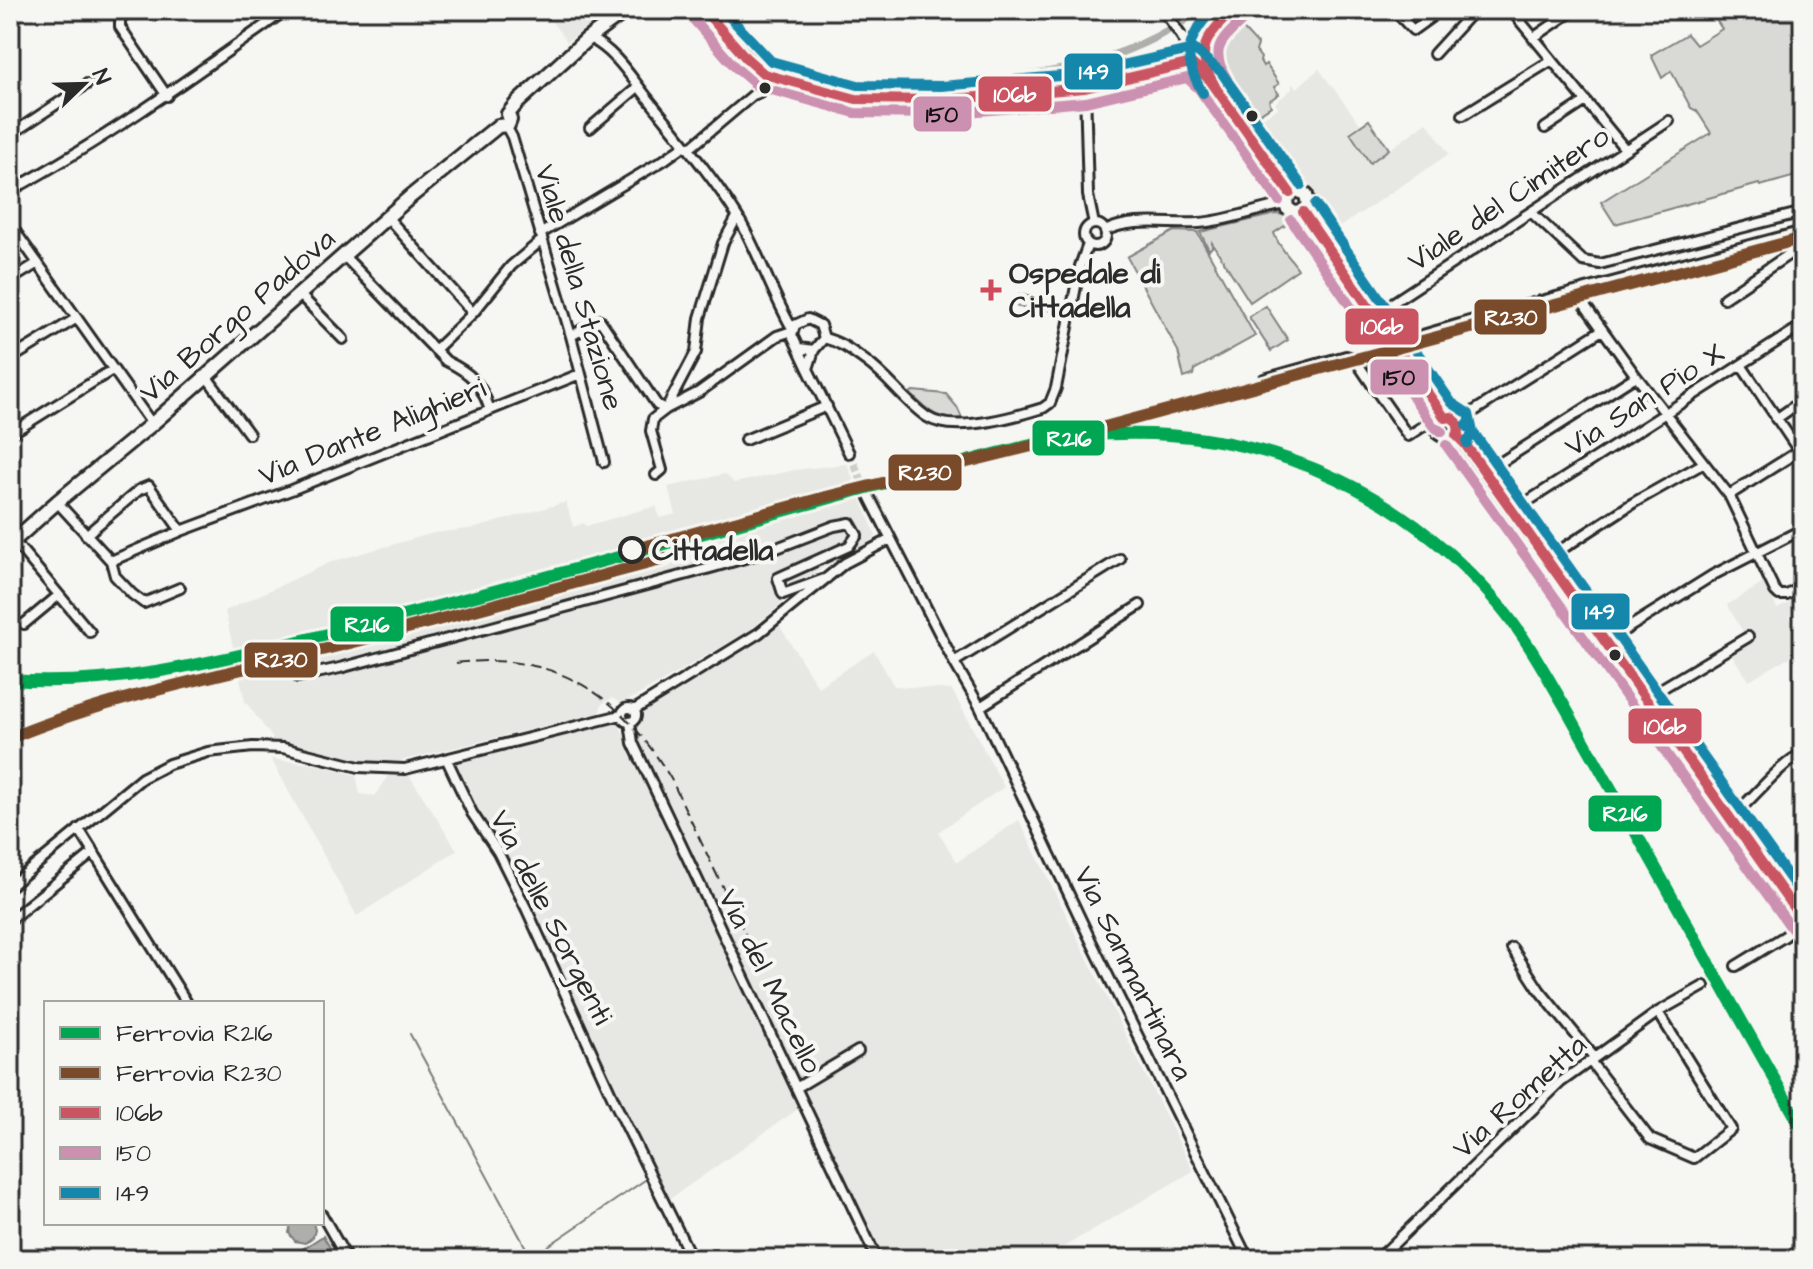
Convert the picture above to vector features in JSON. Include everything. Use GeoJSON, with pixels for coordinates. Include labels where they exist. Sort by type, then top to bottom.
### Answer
{"type":"FeatureCollection","features":[{"type":"Feature","properties":{"kind":"street"},"geometry":{"type":"LineString","coordinates":[[132,10],[120,18],[120,27],[167,96]]}},
{"type":"Feature","properties":{"kind":"street"},"geometry":{"type":"LineString","coordinates":[[10,191],[93,144],[167,96],[286,10]]}},
{"type":"Feature","properties":{"kind":"street","name":"Via Borgo Padova"},"geometry":{"type":"LineString","coordinates":[[12,543],[345,257],[410,197],[504,122],[587,41],[627,10]]}},
{"type":"Feature","properties":{"kind":"street"},"geometry":{"type":"LineString","coordinates":[[704,10],[764,74],[856,99],[910,102],[1085,88],[1191,63],[1202,45],[1233,10]]}},
{"type":"Feature","properties":{"kind":"street"},"geometry":{"type":"LineString","coordinates":[[1163,10],[1188,42],[1202,45]]}},
{"type":"Feature","properties":{"kind":"street"},"geometry":{"type":"LineString","coordinates":[[1394,10],[1413,30],[1431,17],[1432,10]]}},
{"type":"Feature","properties":{"kind":"street"},"geometry":{"type":"LineString","coordinates":[[1434,54],[1474,10]]}},
{"type":"Feature","properties":{"kind":"street"},"geometry":{"type":"LineString","coordinates":[[1511,10],[1625,149]]}},
{"type":"Feature","properties":{"kind":"street"},"geometry":{"type":"LineString","coordinates":[[1533,38],[1574,10]]}},
{"type":"Feature","properties":{"kind":"street"},"geometry":{"type":"LineString","coordinates":[[1182,36],[1191,63],[1209,79],[1288,198],[1290,211],[1303,212]]}},
{"type":"Feature","properties":{"kind":"street"},"geometry":{"type":"LineString","coordinates":[[587,41],[619,62],[687,147],[737,217],[759,256],[793,330],[794,342],[849,453]]}},
{"type":"Feature","properties":{"kind":"street"},"geometry":{"type":"LineString","coordinates":[[1202,45],[1209,79]]}},
{"type":"Feature","properties":{"kind":"street"},"geometry":{"type":"LineString","coordinates":[[1463,115],[1552,60]]}},
{"type":"Feature","properties":{"kind":"street"},"geometry":{"type":"LineString","coordinates":[[435,350],[473,313],[511,266],[539,239],[687,147],[753,95],[788,83]]}},
{"type":"Feature","properties":{"kind":"street"},"geometry":{"type":"LineString","coordinates":[[10,135],[87,84]]}},
{"type":"Feature","properties":{"kind":"street"},"geometry":{"type":"LineString","coordinates":[[590,128],[638,87]]}},
{"type":"Feature","properties":{"kind":"street"},"geometry":{"type":"LineString","coordinates":[[1085,88],[1088,195],[1094,224]]}},
{"type":"Feature","properties":{"kind":"street"},"geometry":{"type":"LineString","coordinates":[[1545,128],[1586,101]]}},
{"type":"Feature","properties":{"kind":"street","name":"Viale del Cimitero"},"geometry":{"type":"LineString","coordinates":[[1374,315],[1669,121]]}},
{"type":"Feature","properties":{"kind":"street","name":"Viale della Stazione"},"geometry":{"type":"LineString","coordinates":[[504,122],[512,137],[539,239],[571,336],[604,462]]}},
{"type":"Feature","properties":{"kind":"street"},"geometry":{"type":"LineString","coordinates":[[1105,231],[1125,224],[1201,223],[1251,214],[1288,198],[1298,190],[1306,195],[1308,204],[1303,212]]}},
{"type":"Feature","properties":{"kind":"street"},"geometry":{"type":"LineString","coordinates":[[1303,212],[1511,512],[1803,921],[1785,936],[1736,966]]}},
{"type":"Feature","properties":{"kind":"street"},"geometry":{"type":"LineString","coordinates":[[1532,213],[1583,261],[1600,264],[1803,212]]}},
{"type":"Feature","properties":{"kind":"street"},"geometry":{"type":"LineString","coordinates":[[666,409],[696,352],[700,318],[723,243],[737,217]]}},
{"type":"Feature","properties":{"kind":"street"},"geometry":{"type":"LineString","coordinates":[[388,218],[473,313]]}},
{"type":"Feature","properties":{"kind":"street"},"geometry":{"type":"LineString","coordinates":[[10,224],[152,424]]}},
{"type":"Feature","properties":{"kind":"street"},"geometry":{"type":"LineString","coordinates":[[1088,244],[1101,245],[1105,240],[1105,231],[1094,224]]}},
{"type":"Feature","properties":{"kind":"street"},"geometry":{"type":"LineString","coordinates":[[824,338],[841,344],[865,361],[917,409],[941,424],[960,426],[1043,408],[1050,403],[1056,388],[1080,266],[1088,244],[1084,232],[1094,224]]}},
{"type":"Feature","properties":{"kind":"street"},"geometry":{"type":"LineString","coordinates":[[1395,345],[1490,315],[1803,231]]}},
{"type":"Feature","properties":{"kind":"street"},"geometry":{"type":"LineString","coordinates":[[1724,298],[1803,245]]}},
{"type":"Feature","properties":{"kind":"street"},"geometry":{"type":"LineString","coordinates":[[345,257],[446,361],[465,370],[473,378],[490,410]]}},
{"type":"Feature","properties":{"kind":"street"},"geometry":{"type":"LineString","coordinates":[[10,280],[38,263]]}},
{"type":"Feature","properties":{"kind":"street"},"geometry":{"type":"LineString","coordinates":[[1576,293],[1729,495],[1779,595],[1787,595],[1803,586]]}},
{"type":"Feature","properties":{"kind":"street"},"geometry":{"type":"LineString","coordinates":[[300,295],[343,339]]}},
{"type":"Feature","properties":{"kind":"street"},"geometry":{"type":"LineString","coordinates":[[783,310],[803,319],[817,321],[823,329],[824,338],[814,350],[808,369]]}},
{"type":"Feature","properties":{"kind":"street"},"geometry":{"type":"LineString","coordinates":[[10,359],[77,318]]}},
{"type":"Feature","properties":{"kind":"street"},"geometry":{"type":"LineString","coordinates":[[656,475],[662,470],[651,431],[653,419],[699,392],[777,336],[793,330],[803,319]]}},
{"type":"Feature","properties":{"kind":"street"},"geometry":{"type":"LineString","coordinates":[[571,336],[600,320],[657,405],[666,409]]}},
{"type":"Feature","properties":{"kind":"street","name":"Via San Pio X"},"geometry":{"type":"LineString","coordinates":[[1511,512],[1803,325]]}},
{"type":"Feature","properties":{"kind":"street"},"geometry":{"type":"LineString","coordinates":[[1453,425],[1602,330]]}},
{"type":"Feature","properties":{"kind":"street"},"geometry":{"type":"LineString","coordinates":[[799,348],[814,350]]}},
{"type":"Feature","properties":{"kind":"street"},"geometry":{"type":"LineString","coordinates":[[1264,379],[1346,356],[1354,358],[1408,436],[1425,425]]}},
{"type":"Feature","properties":{"kind":"street"},"geometry":{"type":"LineString","coordinates":[[1373,386],[1408,364]]}},
{"type":"Feature","properties":{"kind":"street"},"geometry":{"type":"LineString","coordinates":[[1729,495],[1801,454],[1741,365]]}},
{"type":"Feature","properties":{"kind":"street"},"geometry":{"type":"LineString","coordinates":[[10,434],[112,370]]}},
{"type":"Feature","properties":{"kind":"street","name":"Via Dante Alighieri"},"geometry":{"type":"LineString","coordinates":[[111,561],[580,374]]}},
{"type":"Feature","properties":{"kind":"street"},"geometry":{"type":"LineString","coordinates":[[206,376],[249,434]]}},
{"type":"Feature","properties":{"kind":"street"},"geometry":{"type":"LineString","coordinates":[[1484,473],[1636,376]]}},
{"type":"Feature","properties":{"kind":"street"},"geometry":{"type":"LineString","coordinates":[[1776,419],[1803,400]]}},
{"type":"Feature","properties":{"kind":"street"},"geometry":{"type":"LineString","coordinates":[[745,440],[827,406]]}},
{"type":"Feature","properties":{"kind":"street"},"geometry":{"type":"LineString","coordinates":[[1545,560],[1633,503],[1704,463]]}},
{"type":"Feature","properties":{"kind":"street"},"geometry":{"type":"LineString","coordinates":[[86,535],[139,490],[149,486],[181,531]]}},
{"type":"Feature","properties":{"kind":"street","name":"Via Sanmartinara"},"geometry":{"type":"LineString","coordinates":[[870,498],[889,540],[980,707],[1248,1259]]}},
{"type":"Feature","properties":{"kind":"street"},"geometry":{"type":"LineString","coordinates":[[57,502],[111,561],[115,576],[144,603],[180,588]]}},
{"type":"Feature","properties":{"kind":"street"},"geometry":{"type":"LineString","coordinates":[[298,677],[714,567],[844,523],[854,525],[856,539],[849,546],[778,578],[784,593],[827,578]]}},
{"type":"Feature","properties":{"kind":"street"},"geometry":{"type":"LineString","coordinates":[[1604,643],[1757,551],[1803,529]]}},
{"type":"Feature","properties":{"kind":"street"},"geometry":{"type":"LineString","coordinates":[[10,886],[142,778],[169,764],[208,752],[253,747],[283,748],[380,769],[405,769],[621,715],[627,708],[634,710],[759,633],[845,563],[889,540]]}},
{"type":"Feature","properties":{"kind":"street"},"geometry":{"type":"LineString","coordinates":[[12,543],[90,632]]}},
{"type":"Feature","properties":{"kind":"street"},"geometry":{"type":"LineString","coordinates":[[954,662],[1120,559]]}},
{"type":"Feature","properties":{"kind":"street"},"geometry":{"type":"LineString","coordinates":[[24,624],[59,595]]}},
{"type":"Feature","properties":{"kind":"street"},"geometry":{"type":"LineString","coordinates":[[980,707],[1140,605]]}},
{"type":"Feature","properties":{"kind":"street"},"geometry":{"type":"LineString","coordinates":[[1644,699],[1748,637]]}},
{"type":"Feature","properties":{"kind":"street"},"geometry":{"type":"LineString","coordinates":[[621,715],[630,722],[635,718],[634,710]]}},
{"type":"Feature","properties":{"kind":"street","name":"Via del Macello"},"geometry":{"type":"LineString","coordinates":[[630,722],[633,743],[644,768],[877,1259]]}},
{"type":"Feature","properties":{"kind":"street"},"geometry":{"type":"LineString","coordinates":[[1729,819],[1784,765],[1803,754]]}},
{"type":"Feature","properties":{"kind":"street","name":"Via delle Sorgenti"},"geometry":{"type":"LineString","coordinates":[[447,760],[472,813],[498,852],[527,910],[617,1107],[692,1259]]}},
{"type":"Feature","properties":{"kind":"street"},"geometry":{"type":"LineString","coordinates":[[79,829],[186,1001]]}},
{"type":"Feature","properties":{"kind":"street"},"geometry":{"type":"LineString","coordinates":[[10,920],[94,852]]}},
{"type":"Feature","properties":{"kind":"street"},"geometry":{"type":"LineString","coordinates":[[1512,948],[1540,991],[1650,1139],[1694,1158],[1731,1129],[1658,1012]]}},
{"type":"Feature","properties":{"kind":"street","name":"Via Rometta"},"geometry":{"type":"LineString","coordinates":[[1378,1259],[1543,1099],[1658,1012],[1704,986]]}},
{"type":"Feature","properties":{"kind":"street"},"geometry":{"type":"LineString","coordinates":[[796,1088],[858,1051]]}},
{"type":"Feature","properties":{"kind":"street"},"geometry":{"type":"LineString","coordinates":[[324,1219],[347,1259]]}},
{"type":"Feature","properties":{"kind":"shaded area"},"geometry":{"type":"Polygon","coordinates":[[[543,10],[596,10],[601,17],[567,42],[543,10]]]}},
{"type":"Feature","properties":{"kind":"shaded area"},"geometry":{"type":"Polygon","coordinates":[[[1722,10],[1803,10],[1803,174],[1615,224],[1601,202],[1711,133],[1697,111],[1691,108],[1671,71],[1662,78],[1651,55],[1687,34],[1696,45],[1722,29],[1713,15],[1722,10]]]}},
{"type":"Feature","properties":{"kind":"shaded area"},"geometry":{"type":"Polygon","coordinates":[[[1235,20],[1258,45],[1256,51],[1260,61],[1263,66],[1266,64],[1279,84],[1274,87],[1279,94],[1269,101],[1271,106],[1253,118],[1210,55],[1212,42],[1235,20]]]}},
{"type":"Feature","properties":{"kind":"shaded area"},"geometry":{"type":"Polygon","coordinates":[[[1319,69],[1360,124],[1348,133],[1370,164],[1427,122],[1449,154],[1332,232],[1256,122],[1278,108],[1275,103],[1292,89],[1292,84],[1297,88],[1319,69]]]}},
{"type":"Feature","properties":{"kind":"shaded area"},"geometry":{"type":"Polygon","coordinates":[[[1369,120],[1389,149],[1370,163],[1350,133],[1369,120]]]}},
{"type":"Feature","properties":{"kind":"shaded area"},"geometry":{"type":"Polygon","coordinates":[[[1276,214],[1286,215],[1298,222],[1274,233],[1298,269],[1250,302],[1212,243],[1209,250],[1200,232],[1276,214]]]}},
{"type":"Feature","properties":{"kind":"shaded area"},"geometry":{"type":"Polygon","coordinates":[[[1174,231],[1197,232],[1255,336],[1184,378],[1178,351],[1127,257],[1174,231]]]}},
{"type":"Feature","properties":{"kind":"shaded area"},"geometry":{"type":"Polygon","coordinates":[[[1019,294],[1062,304],[1061,312],[1040,306],[1038,311],[1015,306],[1015,297],[1019,294]]]}},
{"type":"Feature","properties":{"kind":"shaded area"},"geometry":{"type":"Polygon","coordinates":[[[1266,306],[1288,340],[1271,351],[1249,317],[1266,306]]]}},
{"type":"Feature","properties":{"kind":"shaded area"},"geometry":{"type":"Polygon","coordinates":[[[910,393],[946,394],[962,418],[940,417],[921,404],[910,393]]]}},
{"type":"Feature","properties":{"kind":"shaded area"},"geometry":{"type":"Polygon","coordinates":[[[847,464],[876,536],[804,579],[783,587],[786,600],[750,630],[637,696],[621,703],[612,698],[602,704],[599,713],[399,761],[348,763],[283,752],[245,701],[225,611],[331,562],[434,533],[476,528],[566,502],[573,527],[656,506],[660,518],[676,514],[668,487],[725,474],[734,483],[795,470],[847,464]]]}},
{"type":"Feature","properties":{"kind":"shaded area"},"geometry":{"type":"Polygon","coordinates":[[[1765,582],[1777,609],[1800,598],[1803,609],[1789,616],[1803,650],[1749,680],[1729,651],[1748,640],[1727,605],[1765,582]]]}},
{"type":"Feature","properties":{"kind":"shaded area"},"geometry":{"type":"Polygon","coordinates":[[[779,625],[818,687],[874,651],[894,686],[952,690],[1004,787],[938,832],[957,862],[1019,820],[1193,1171],[1043,1259],[884,1259],[638,746],[636,724],[640,711],[779,625]]]}},
{"type":"Feature","properties":{"kind":"shaded area"},"geometry":{"type":"Polygon","coordinates":[[[617,720],[798,1109],[664,1203],[454,770],[457,762],[617,720]]]}},
{"type":"Feature","properties":{"kind":"shaded area"},"geometry":{"type":"Polygon","coordinates":[[[271,759],[318,765],[356,775],[360,794],[375,796],[388,776],[409,775],[457,850],[357,916],[271,759]]]}},
{"type":"Feature","properties":{"kind":"shaded area"},"geometry":{"type":"Polygon","coordinates":[[[291,1225],[314,1225],[315,1230],[313,1237],[305,1243],[295,1241],[289,1233],[291,1225]]]}},
{"type":"Feature","properties":{"kind":"shaded area"},"geometry":{"type":"Polygon","coordinates":[[[323,1236],[337,1259],[307,1259],[301,1250],[323,1236]]]}},
{"type":"Feature","properties":{"kind":"waterway"},"geometry":{"type":"LineString","coordinates":[[729,10],[747,36],[768,55],[793,68],[821,77],[880,84],[1009,78],[1076,66],[1139,45],[1199,10]]}},
{"type":"Feature","properties":{"kind":"waterway"},"geometry":{"type":"LineString","coordinates":[[410,1034],[532,1259]]}},
{"type":"Feature","properties":{"kind":"waterway"},"geometry":{"type":"LineString","coordinates":[[529,1259],[645,1180]]}},
{"type":"Feature","properties":{"kind":"tunnel"},"geometry":{"type":"LineString","coordinates":[[849,453],[870,498]]}},
{"type":"Feature","properties":{"kind":"railway"},"geometry":{"type":"LineString","coordinates":[[456,663],[492,661],[525,664],[555,672],[582,685],[630,723],[671,779],[749,942]]}},
{"type":"Feature","properties":{"kind":"rail line","name":"R230"},"geometry":{"type":"LineString","coordinates":[[632,550],[822,498],[1064,438],[1803,238]]}},
{"type":"Feature","properties":{"kind":"rail line","name":"R216"},"geometry":{"type":"LineString","coordinates":[[10,680],[93,680],[174,669],[255,652],[458,601],[1055,440],[1144,434],[1203,439],[1259,450],[1313,468],[1365,493],[1413,524],[1458,562],[1499,605],[1526,641],[1564,705],[1803,1130]]}},
{"type":"Feature","properties":{"kind":"rail line","name":"R230"},"geometry":{"type":"LineString","coordinates":[[15,736],[131,697],[665,559]]}},
{"type":"Feature","properties":{"kind":"transit line","name":"106b"},"geometry":{"type":"LineString","coordinates":[[704,10],[764,74],[856,99],[942,100],[1085,88],[1191,63],[1210,80],[1290,193]]}},
{"type":"Feature","properties":{"kind":"transit line","name":"149"},"geometry":{"type":"LineString","coordinates":[[723,10],[771,61],[858,85],[941,86],[1083,74],[1194,49],[1221,72],[1301,185]]}},
{"type":"Feature","properties":{"kind":"transit line","name":"149"},"geometry":{"type":"LineString","coordinates":[[1203,93],[1192,70],[1190,50],[1197,30],[1213,10]]}},
{"type":"Feature","properties":{"kind":"transit line","name":"106b"},"geometry":{"type":"LineString","coordinates":[[1215,86],[1208,74],[1204,53],[1210,36],[1233,10]]}},
{"type":"Feature","properties":{"kind":"transit line","name":"150"},"geometry":{"type":"LineString","coordinates":[[693,19],[735,67],[757,86],[855,113],[943,114],[1086,102],[1187,78],[1199,89],[1279,201]]}},
{"type":"Feature","properties":{"kind":"transit line","name":"150"},"geometry":{"type":"LineString","coordinates":[[1227,79],[1218,53],[1224,40],[1243,20]]}},
{"type":"Feature","properties":{"kind":"transit line","name":"149"},"geometry":{"type":"LineString","coordinates":[[1315,204],[1452,403],[1469,414],[1473,432],[1467,443]]}},
{"type":"Feature","properties":{"kind":"transit line","name":"106b"},"geometry":{"type":"LineString","coordinates":[[1303,212],[1445,418],[1451,417],[1457,422],[1459,431],[1456,435]]}},
{"type":"Feature","properties":{"kind":"transit line","name":"150"},"geometry":{"type":"LineString","coordinates":[[1291,220],[1433,426],[1442,432]]}},
{"type":"Feature","properties":{"kind":"transit line","name":"149"},"geometry":{"type":"LineString","coordinates":[[1466,425],[1803,897]]}},
{"type":"Feature","properties":{"kind":"transit line","name":"106b"},"geometry":{"type":"LineString","coordinates":[[1456,435],[1803,921]]}},
{"type":"Feature","properties":{"kind":"transit line","name":"150"},"geometry":{"type":"LineString","coordinates":[[1446,445],[1792,929]]}},
{"type":"Feature","properties":{"kind":"place","name":"Ospedale di Cittadella"},"geometry":{"type":"Point","coordinates":[991,290]}},
{"type":"Feature","properties":{"kind":"place","name":"Cittadella"},"geometry":{"type":"Point","coordinates":[632,550]}}]}
